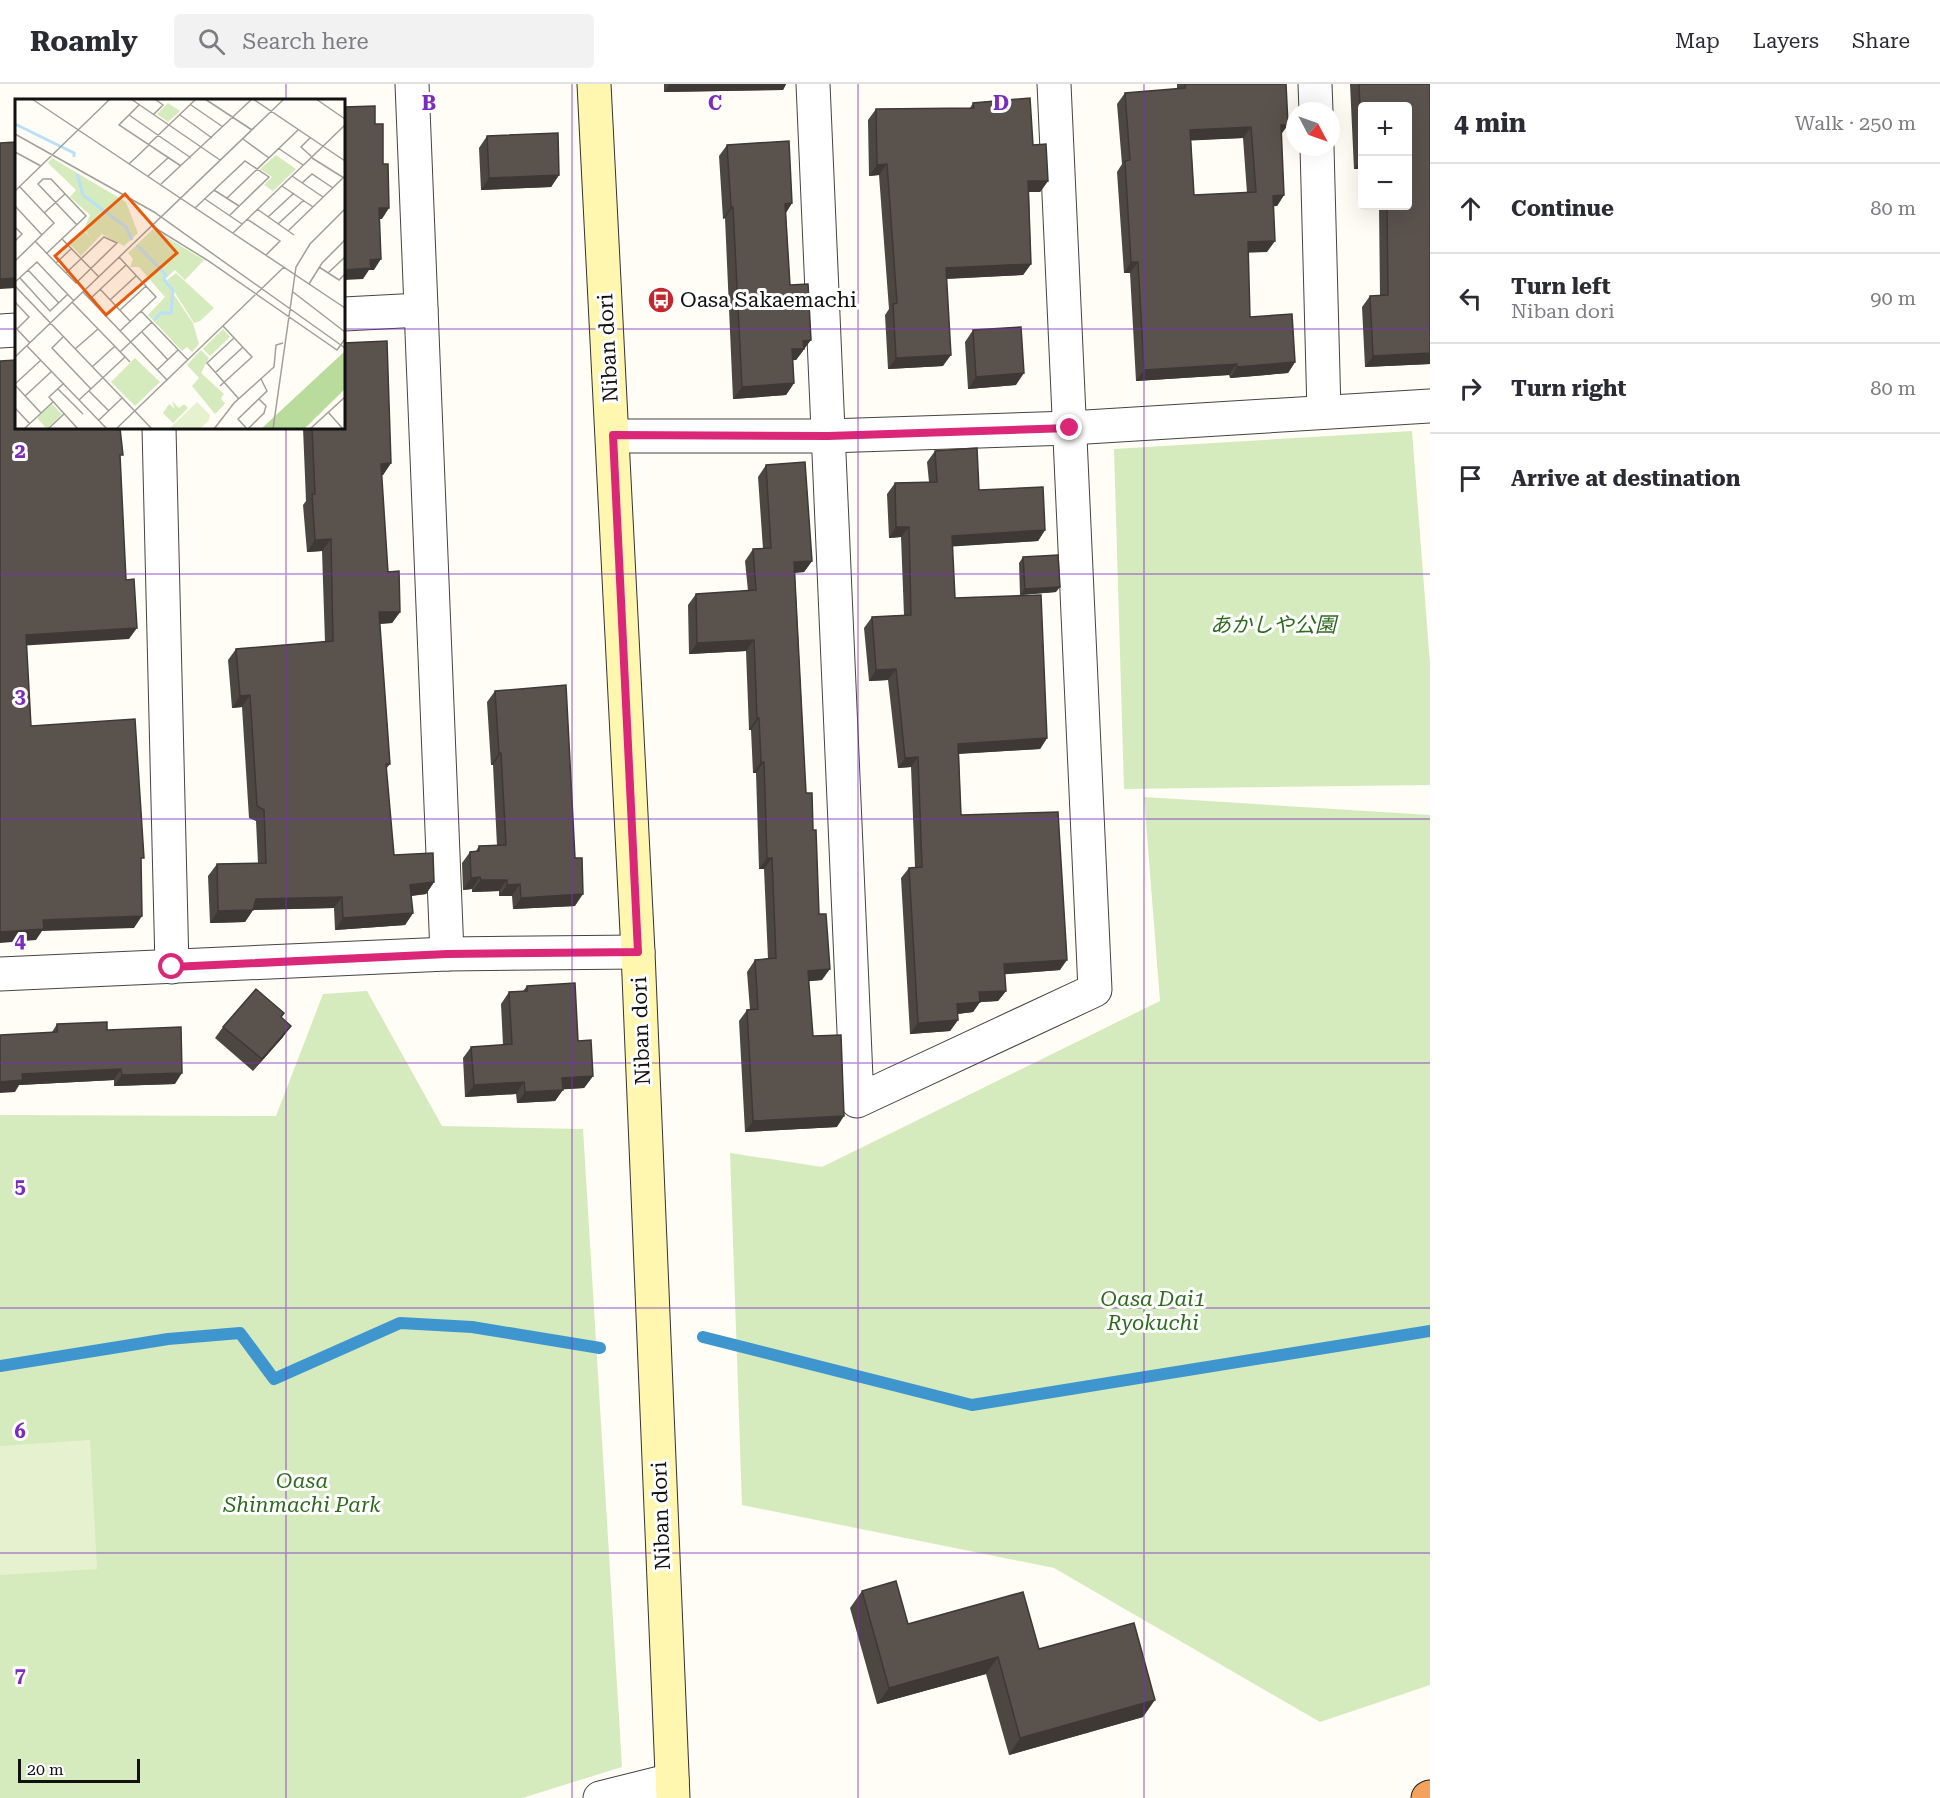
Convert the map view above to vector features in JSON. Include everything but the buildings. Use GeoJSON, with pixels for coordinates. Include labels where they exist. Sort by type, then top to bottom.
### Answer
{"type":"FeatureCollection","features":[{"type":"Feature","properties":{"kind":"main road","name":"Niban dori"},"geometry":{"type":"LineString","coordinates":[[594,84],[638,952],[672,1789]]}},
{"type":"Feature","properties":{"kind":"street"},"geometry":{"type":"LineString","coordinates":[[412,84],[447,954]]}},
{"type":"Feature","properties":{"kind":"street"},"geometry":{"type":"LineString","coordinates":[[813,84],[857,1101],[1095,990],[1054,84]]}},
{"type":"Feature","properties":{"kind":"street"},"geometry":{"type":"LineString","coordinates":[[1315,84],[1316,102]]}},
{"type":"Feature","properties":{"kind":"street"},"geometry":{"type":"LineString","coordinates":[[1317,156],[1324,412]]}},
{"type":"Feature","properties":{"kind":"street"},"geometry":{"type":"LineString","coordinates":[[345,314],[421,310]]}},
{"type":"Feature","properties":{"kind":"street"},"geometry":{"type":"LineString","coordinates":[[0,331],[15,330]]}},
{"type":"Feature","properties":{"kind":"street"},"geometry":{"type":"LineString","coordinates":[[613,435],[828,436],[1070,428],[1430,406]]}},
{"type":"Feature","properties":{"kind":"street"},"geometry":{"type":"LineString","coordinates":[[159,429],[172,967]]}},
{"type":"Feature","properties":{"kind":"street"},"geometry":{"type":"LineString","coordinates":[[0,974],[447,954],[638,952]]}},
{"type":"Feature","properties":{"kind":"street"},"geometry":{"type":"LineString","coordinates":[[600,1798],[672,1789]]}},
{"type":"Feature","properties":{"kind":"green space","name":"あかしや公園"},"geometry":{"type":"Polygon","coordinates":[[[1412,431],[1430,664],[1430,785],[1124,789],[1114,449],[1412,431]]]}},
{"type":"Feature","properties":{"kind":"green space","name":"Oasa Dai1 Ryokuchi"},"geometry":{"type":"Polygon","coordinates":[[[1144,797],[1430,815],[1430,1685],[1320,1722],[1054,1568],[742,1505],[730,1153],[822,1167],[1160,1001],[1144,797]]]}},
{"type":"Feature","properties":{"kind":"green space","name":"Oasa Shinmachi Park"},"geometry":{"type":"Polygon","coordinates":[[[367,991],[442,1126],[583,1129],[622,1767],[522,1798],[0,1798],[0,1115],[276,1116],[323,994],[367,991]]]}},
{"type":"Feature","properties":{"kind":"green space"},"geometry":{"type":"Polygon","coordinates":[[[90,1440],[97,1569],[0,1575],[0,1446],[90,1440]]]}},
{"type":"Feature","properties":{"kind":"waterway"},"geometry":{"type":"LineString","coordinates":[[0,1366],[168,1339],[240,1333],[274,1379],[400,1323],[472,1327],[600,1348]]}},
{"type":"Feature","properties":{"kind":"waterway"},"geometry":{"type":"LineString","coordinates":[[703,1337],[972,1405],[1430,1331]]}},
{"type":"Feature","properties":{"kind":"place","name":"Oasa Sakaemachi"},"geometry":{"type":"Point","coordinates":[661,300]}},
{"type":"Feature","properties":{"kind":"route"},"geometry":{"type":"LineString","coordinates":[[172,967],[447,954],[638,952],[613,435],[828,436],[1070,428]]}}]}
